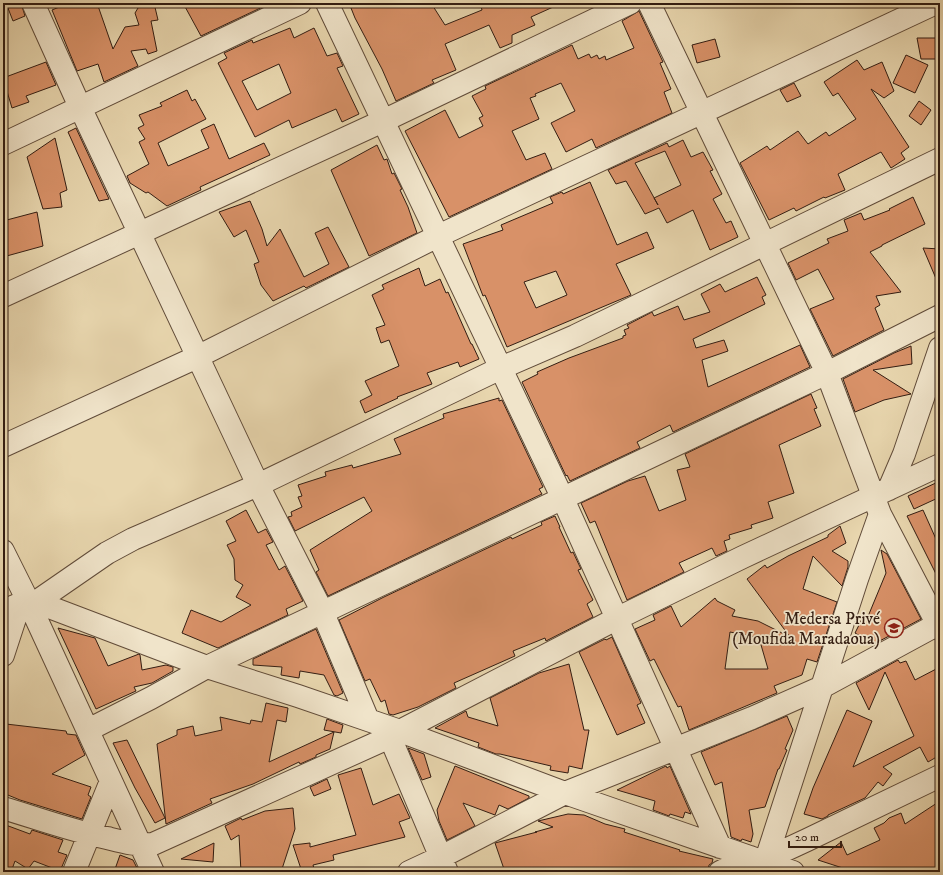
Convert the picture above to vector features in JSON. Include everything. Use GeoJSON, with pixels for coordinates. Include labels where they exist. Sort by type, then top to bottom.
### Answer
{"type":"FeatureCollection","features":[{"type":"Feature","properties":{"kind":"street"},"geometry":{"type":"LineString","coordinates":[[34,3],[80,107],[197,357],[258,485],[323,613],[368,720]]}},
{"type":"Feature","properties":{"kind":"street"},"geometry":{"type":"LineString","coordinates":[[3,144],[300,3]]}},
{"type":"Feature","properties":{"kind":"street"},"geometry":{"type":"LineString","coordinates":[[327,3],[563,499],[616,619],[677,748],[720,847]]}},
{"type":"Feature","properties":{"kind":"street"},"geometry":{"type":"LineString","coordinates":[[3,296],[383,121],[630,3]]}},
{"type":"Feature","properties":{"kind":"street"},"geometry":{"type":"LineString","coordinates":[[409,872],[444,865],[565,793],[752,718],[822,687],[939,626],[881,500],[827,373],[649,3]]}},
{"type":"Feature","properties":{"kind":"street"},"geometry":{"type":"LineString","coordinates":[[3,446],[197,357],[438,236],[702,114],[936,3]]}},
{"type":"Feature","properties":{"kind":"street"},"geometry":{"type":"LineString","coordinates":[[3,655],[22,604],[132,539],[258,485],[501,368],[575,336],[940,159]]}},
{"type":"Feature","properties":{"kind":"street"},"geometry":{"type":"LineString","coordinates":[[88,730],[207,667],[827,373],[940,316]]}},
{"type":"Feature","properties":{"kind":"street"},"geometry":{"type":"LineString","coordinates":[[760,862],[822,687],[881,500],[904,454],[940,348]]}},
{"type":"Feature","properties":{"kind":"street"},"geometry":{"type":"LineString","coordinates":[[3,808],[90,834],[141,845],[153,844],[395,734],[616,619],[743,557],[881,500],[940,465]]}},
{"type":"Feature","properties":{"kind":"street"},"geometry":{"type":"LineString","coordinates":[[3,551],[22,604],[88,730],[153,872]]}},
{"type":"Feature","properties":{"kind":"street"},"geometry":{"type":"LineString","coordinates":[[22,604],[368,720],[395,734],[760,862],[793,872]]}},
{"type":"Feature","properties":{"kind":"street"},"geometry":{"type":"LineString","coordinates":[[395,734],[444,865]]}},
{"type":"Feature","properties":{"kind":"street"},"geometry":{"type":"LineString","coordinates":[[720,872],[760,862],[940,776]]}},
{"type":"Feature","properties":{"kind":"street"},"geometry":{"type":"LineString","coordinates":[[74,872],[111,781]]}},
{"type":"Feature","properties":{"kind":"building"},"geometry":{"type":"Polygon","coordinates":[[[6,3],[21,3],[25,16],[13,21],[6,3]]]}},
{"type":"Feature","properties":{"kind":"building"},"geometry":{"type":"Polygon","coordinates":[[[69,3],[97,3],[113,49],[125,27],[139,25],[135,13],[141,3],[154,3],[158,20],[151,21],[157,51],[148,54],[146,49],[131,51],[138,66],[104,82],[98,64],[77,71],[52,10],[69,3]]]}},
{"type":"Feature","properties":{"kind":"building"},"geometry":{"type":"Polygon","coordinates":[[[183,3],[271,3],[201,36],[183,3]]]}},
{"type":"Feature","properties":{"kind":"building"},"geometry":{"type":"Polygon","coordinates":[[[349,3],[431,3],[445,25],[482,10],[480,3],[562,3],[531,17],[535,25],[512,35],[512,43],[500,48],[489,25],[445,44],[456,70],[432,80],[434,83],[396,101],[382,69],[355,18],[349,3]]]}},
{"type":"Feature","properties":{"kind":"building"},"geometry":{"type":"Polygon","coordinates":[[[639,11],[663,62],[660,63],[671,89],[664,92],[672,113],[596,148],[592,139],[566,152],[551,123],[575,111],[561,83],[535,94],[536,96],[530,98],[539,119],[512,131],[526,160],[545,153],[552,169],[449,217],[405,131],[445,110],[459,138],[483,126],[479,118],[483,116],[472,96],[486,89],[485,86],[572,45],[578,59],[589,54],[591,58],[597,55],[599,59],[605,56],[606,60],[634,48],[622,21],[639,11]]]}},
{"type":"Feature","properties":{"kind":"building"},"geometry":{"type":"Polygon","coordinates":[[[290,28],[294,38],[314,28],[327,56],[337,53],[343,66],[337,68],[359,114],[342,122],[336,109],[292,128],[289,120],[255,137],[218,63],[227,58],[224,53],[252,40],[253,43],[290,28]],[[279,64],[242,81],[257,110],[291,93],[279,64]]]}},
{"type":"Feature","properties":{"kind":"building"},"geometry":{"type":"Polygon","coordinates":[[[917,38],[940,38],[940,59],[921,59],[917,38]]]}},
{"type":"Feature","properties":{"kind":"building"},"geometry":{"type":"Polygon","coordinates":[[[715,39],[720,57],[697,63],[692,45],[715,39]]]}},
{"type":"Feature","properties":{"kind":"building"},"geometry":{"type":"Polygon","coordinates":[[[906,55],[928,65],[915,93],[893,83],[906,55]]]}},
{"type":"Feature","properties":{"kind":"building"},"geometry":{"type":"Polygon","coordinates":[[[857,60],[864,70],[882,62],[894,91],[884,98],[871,89],[909,147],[901,153],[905,159],[891,168],[881,152],[838,174],[845,190],[825,198],[824,197],[796,211],[794,208],[769,220],[740,163],[767,146],[770,150],[798,131],[808,144],[826,132],[829,136],[856,119],[838,93],[833,96],[824,82],[857,60]]]}},
{"type":"Feature","properties":{"kind":"building"},"geometry":{"type":"Polygon","coordinates":[[[46,62],[56,85],[26,96],[29,102],[12,108],[3,78],[46,62]]]}},
{"type":"Feature","properties":{"kind":"building"},"geometry":{"type":"Polygon","coordinates":[[[794,83],[801,96],[787,102],[780,90],[794,83]]]}},
{"type":"Feature","properties":{"kind":"building"},"geometry":{"type":"Polygon","coordinates":[[[187,90],[192,101],[195,99],[206,119],[158,143],[168,166],[209,148],[201,130],[214,124],[229,159],[264,143],[270,155],[200,187],[201,190],[167,206],[148,192],[146,193],[130,183],[127,176],[149,164],[139,142],[145,139],[138,128],[144,125],[139,115],[162,106],[160,103],[187,90]]]}},
{"type":"Feature","properties":{"kind":"building"},"geometry":{"type":"Polygon","coordinates":[[[919,101],[931,110],[921,125],[909,116],[919,101]]]}},
{"type":"Feature","properties":{"kind":"building"},"geometry":{"type":"Polygon","coordinates":[[[76,128],[109,199],[99,201],[68,132],[76,128]]]}},
{"type":"Feature","properties":{"kind":"building"},"geometry":{"type":"Polygon","coordinates":[[[55,138],[67,190],[60,193],[62,207],[43,209],[27,157],[55,138]]]}},
{"type":"Feature","properties":{"kind":"building"},"geometry":{"type":"Polygon","coordinates":[[[683,140],[691,157],[703,152],[713,170],[710,171],[722,194],[713,199],[726,223],[731,221],[738,237],[710,250],[693,210],[667,223],[659,208],[645,214],[626,181],[616,184],[608,170],[667,143],[669,147],[683,140]],[[665,151],[635,163],[654,198],[681,185],[665,151]]]}},
{"type":"Feature","properties":{"kind":"building"},"geometry":{"type":"Polygon","coordinates":[[[377,145],[384,160],[387,159],[392,174],[394,173],[402,189],[400,190],[417,233],[369,256],[331,170],[377,145]]]}},
{"type":"Feature","properties":{"kind":"building"},"geometry":{"type":"Polygon","coordinates":[[[590,182],[617,245],[647,232],[654,248],[616,264],[631,295],[507,347],[485,295],[483,296],[463,244],[503,230],[501,225],[553,203],[550,197],[562,192],[563,194],[590,182]],[[556,271],[524,282],[536,308],[567,295],[556,271]]]}},
{"type":"Feature","properties":{"kind":"building"},"geometry":{"type":"Polygon","coordinates":[[[913,197],[925,224],[870,252],[901,292],[876,296],[880,305],[875,308],[884,330],[833,356],[810,309],[834,299],[818,269],[796,280],[788,263],[829,243],[827,239],[848,231],[844,220],[861,213],[864,220],[890,210],[889,209],[913,197]]]}},
{"type":"Feature","properties":{"kind":"building"},"geometry":{"type":"Polygon","coordinates":[[[250,201],[262,229],[267,246],[280,229],[304,277],[329,264],[315,233],[328,227],[349,267],[306,288],[304,286],[273,301],[261,285],[254,264],[259,262],[246,230],[234,237],[219,212],[250,201]]]}},
{"type":"Feature","properties":{"kind":"building"},"geometry":{"type":"Polygon","coordinates":[[[37,212],[43,246],[3,257],[3,221],[37,212]]]}},
{"type":"Feature","properties":{"kind":"building"},"geometry":{"type":"Polygon","coordinates":[[[923,248],[940,249],[940,288],[923,248]]]}},
{"type":"Feature","properties":{"kind":"building"},"geometry":{"type":"Polygon","coordinates":[[[419,268],[425,286],[440,279],[446,293],[448,292],[479,359],[460,367],[458,362],[427,373],[432,384],[397,397],[398,398],[365,413],[360,401],[372,395],[365,381],[399,366],[389,340],[381,343],[376,328],[385,325],[372,295],[384,289],[382,285],[419,268]]]}},
{"type":"Feature","properties":{"kind":"building"},"geometry":{"type":"Polygon","coordinates":[[[757,277],[766,295],[762,297],[765,304],[693,339],[696,348],[724,340],[728,351],[702,360],[708,387],[800,345],[810,367],[673,432],[670,425],[637,442],[640,448],[570,481],[567,475],[566,476],[522,382],[538,374],[537,372],[569,358],[623,338],[623,336],[626,335],[624,330],[629,328],[627,325],[652,312],[654,316],[678,306],[684,320],[710,312],[701,294],[720,284],[725,292],[757,277]]]}},
{"type":"Feature","properties":{"kind":"building"},"geometry":{"type":"Polygon","coordinates":[[[911,346],[912,364],[873,370],[911,394],[884,400],[855,412],[843,379],[911,346]]]}},
{"type":"Feature","properties":{"kind":"building"},"geometry":{"type":"Polygon","coordinates":[[[811,394],[817,408],[814,409],[821,426],[779,445],[794,493],[768,502],[773,518],[751,525],[752,528],[729,535],[730,539],[724,541],[727,551],[716,556],[712,548],[679,563],[684,572],[627,600],[595,521],[590,523],[581,503],[628,481],[645,476],[659,511],[686,500],[677,470],[690,467],[685,454],[811,394]]]}},
{"type":"Feature","properties":{"kind":"building"},"geometry":{"type":"Polygon","coordinates":[[[499,398],[499,401],[502,400],[543,487],[539,489],[542,494],[328,596],[316,572],[319,570],[310,550],[372,511],[364,497],[295,531],[288,517],[292,516],[291,512],[302,507],[298,497],[302,496],[298,485],[326,476],[325,472],[352,465],[353,468],[401,454],[394,439],[444,418],[443,414],[499,398]]]}},
{"type":"Feature","properties":{"kind":"building"},"geometry":{"type":"Polygon","coordinates":[[[940,481],[940,497],[914,509],[908,496],[940,481]]]}},
{"type":"Feature","properties":{"kind":"building"},"geometry":{"type":"Polygon","coordinates":[[[246,510],[258,533],[266,529],[273,542],[266,545],[279,570],[285,566],[303,601],[286,609],[288,615],[218,648],[182,633],[191,610],[221,622],[251,605],[236,597],[243,585],[235,580],[234,559],[227,545],[236,541],[226,521],[246,510]]]}},
{"type":"Feature","properties":{"kind":"building"},"geometry":{"type":"Polygon","coordinates":[[[923,510],[940,548],[940,582],[907,516],[923,510]]]}},
{"type":"Feature","properties":{"kind":"building"},"geometry":{"type":"Polygon","coordinates":[[[555,516],[571,553],[573,552],[581,569],[578,570],[593,600],[587,604],[593,617],[546,641],[545,638],[513,651],[515,656],[454,683],[456,688],[418,707],[393,715],[389,714],[385,700],[381,702],[370,679],[365,681],[339,620],[511,537],[512,539],[542,525],[541,522],[555,516]]]}},
{"type":"Feature","properties":{"kind":"building"},"geometry":{"type":"Polygon","coordinates":[[[840,526],[846,543],[832,551],[848,561],[848,567],[842,586],[813,556],[803,589],[837,602],[817,662],[807,659],[802,675],[774,686],[777,693],[689,730],[681,706],[678,707],[654,659],[650,661],[635,629],[655,620],[653,615],[671,606],[681,627],[715,598],[717,601],[735,610],[732,616],[758,621],[790,637],[747,579],[765,565],[767,568],[828,537],[828,535],[840,526]],[[730,632],[725,669],[768,669],[759,638],[730,632]]]}},
{"type":"Feature","properties":{"kind":"building"},"geometry":{"type":"Polygon","coordinates":[[[881,550],[887,554],[921,619],[874,644],[855,633],[864,615],[867,617],[869,614],[886,573],[881,550]]]}},
{"type":"Feature","properties":{"kind":"building"},"geometry":{"type":"Polygon","coordinates":[[[58,628],[95,638],[108,666],[139,654],[142,670],[166,665],[173,667],[173,671],[152,683],[134,687],[136,691],[96,709],[58,628]]]}},
{"type":"Feature","properties":{"kind":"building"},"geometry":{"type":"Polygon","coordinates":[[[316,629],[343,693],[337,696],[334,695],[324,675],[300,671],[299,678],[281,675],[282,667],[253,665],[253,659],[316,629]]]}},
{"type":"Feature","properties":{"kind":"building"},"geometry":{"type":"Polygon","coordinates":[[[612,637],[641,703],[637,705],[645,723],[617,735],[579,652],[612,637]]]}},
{"type":"Feature","properties":{"kind":"building"},"geometry":{"type":"Polygon","coordinates":[[[898,660],[900,663],[906,661],[915,680],[940,667],[940,755],[928,762],[920,747],[883,767],[892,774],[883,786],[878,782],[865,798],[822,819],[804,814],[813,788],[847,710],[872,721],[853,767],[914,736],[885,672],[869,710],[856,683],[898,660]]]}},
{"type":"Feature","properties":{"kind":"building"},"geometry":{"type":"Polygon","coordinates":[[[569,664],[584,730],[589,730],[582,769],[569,766],[568,773],[550,770],[551,766],[496,754],[478,747],[479,743],[435,728],[466,711],[468,717],[498,726],[490,698],[539,673],[569,664]]]}},
{"type":"Feature","properties":{"kind":"building"},"geometry":{"type":"Polygon","coordinates":[[[266,703],[288,708],[286,722],[277,720],[269,762],[334,732],[330,749],[316,755],[316,757],[300,764],[299,762],[253,784],[210,799],[212,803],[166,824],[157,744],[177,735],[177,730],[193,726],[195,736],[222,730],[220,717],[250,724],[251,720],[262,722],[266,703]]]}},
{"type":"Feature","properties":{"kind":"building"},"geometry":{"type":"Polygon","coordinates":[[[787,716],[793,730],[765,807],[749,810],[753,834],[751,842],[742,839],[741,841],[731,837],[722,782],[715,785],[701,752],[787,716]]]}},
{"type":"Feature","properties":{"kind":"building"},"geometry":{"type":"Polygon","coordinates":[[[327,719],[343,725],[341,733],[324,730],[327,719]]]}},
{"type":"Feature","properties":{"kind":"building"},"geometry":{"type":"Polygon","coordinates":[[[6,724],[66,731],[67,734],[76,735],[85,755],[52,774],[91,787],[88,795],[91,797],[82,819],[20,800],[3,793],[3,735],[6,724]]]}},
{"type":"Feature","properties":{"kind":"building"},"geometry":{"type":"Polygon","coordinates":[[[127,740],[165,818],[155,823],[135,788],[113,743],[127,740]]]}},
{"type":"Feature","properties":{"kind":"building"},"geometry":{"type":"Polygon","coordinates":[[[408,748],[424,754],[431,777],[422,780],[408,748]]]}},
{"type":"Feature","properties":{"kind":"building"},"geometry":{"type":"Polygon","coordinates":[[[455,766],[529,796],[529,798],[508,809],[499,805],[495,815],[463,803],[475,826],[447,840],[439,821],[437,810],[455,766]]]}},
{"type":"Feature","properties":{"kind":"building"},"geometry":{"type":"Polygon","coordinates":[[[666,766],[667,768],[670,766],[691,814],[685,812],[683,818],[670,814],[669,816],[653,810],[655,801],[617,790],[666,766]]]}},
{"type":"Feature","properties":{"kind":"building"},"geometry":{"type":"Polygon","coordinates":[[[361,768],[373,805],[399,794],[410,818],[399,822],[405,837],[333,855],[334,860],[313,865],[315,872],[302,872],[293,845],[310,843],[310,847],[356,835],[338,775],[361,768]]]}},
{"type":"Feature","properties":{"kind":"building"},"geometry":{"type":"Polygon","coordinates":[[[327,779],[331,789],[314,796],[310,787],[327,779]]]}},
{"type":"Feature","properties":{"kind":"building"},"geometry":{"type":"Polygon","coordinates":[[[940,801],[940,872],[855,872],[818,860],[841,842],[847,855],[880,840],[874,828],[884,823],[889,818],[901,813],[905,824],[940,801]]]}},
{"type":"Feature","properties":{"kind":"building"},"geometry":{"type":"Polygon","coordinates":[[[293,808],[295,829],[281,872],[241,872],[239,835],[231,840],[225,826],[241,818],[242,820],[265,811],[293,808]]]}},
{"type":"Feature","properties":{"kind":"building"},"geometry":{"type":"Polygon","coordinates":[[[568,814],[584,815],[605,824],[625,829],[624,832],[680,850],[679,851],[713,859],[712,863],[709,865],[708,872],[505,872],[495,843],[553,827],[538,821],[568,814]]]}},
{"type":"Feature","properties":{"kind":"building"},"geometry":{"type":"Polygon","coordinates":[[[3,824],[30,834],[32,830],[63,840],[58,852],[67,855],[60,871],[34,861],[28,869],[15,861],[11,872],[3,872],[3,824]]]}},
{"type":"Feature","properties":{"kind":"building"},"geometry":{"type":"Polygon","coordinates":[[[214,843],[213,862],[181,859],[214,843]]]}},
{"type":"Feature","properties":{"kind":"building"},"geometry":{"type":"Polygon","coordinates":[[[120,855],[133,860],[139,872],[114,872],[120,855]]]}},
{"type":"Feature","properties":{"kind":"place","name":"Medersa Privé (Moufida Maradaoua)"},"geometry":{"type":"Point","coordinates":[894,628]}}]}
